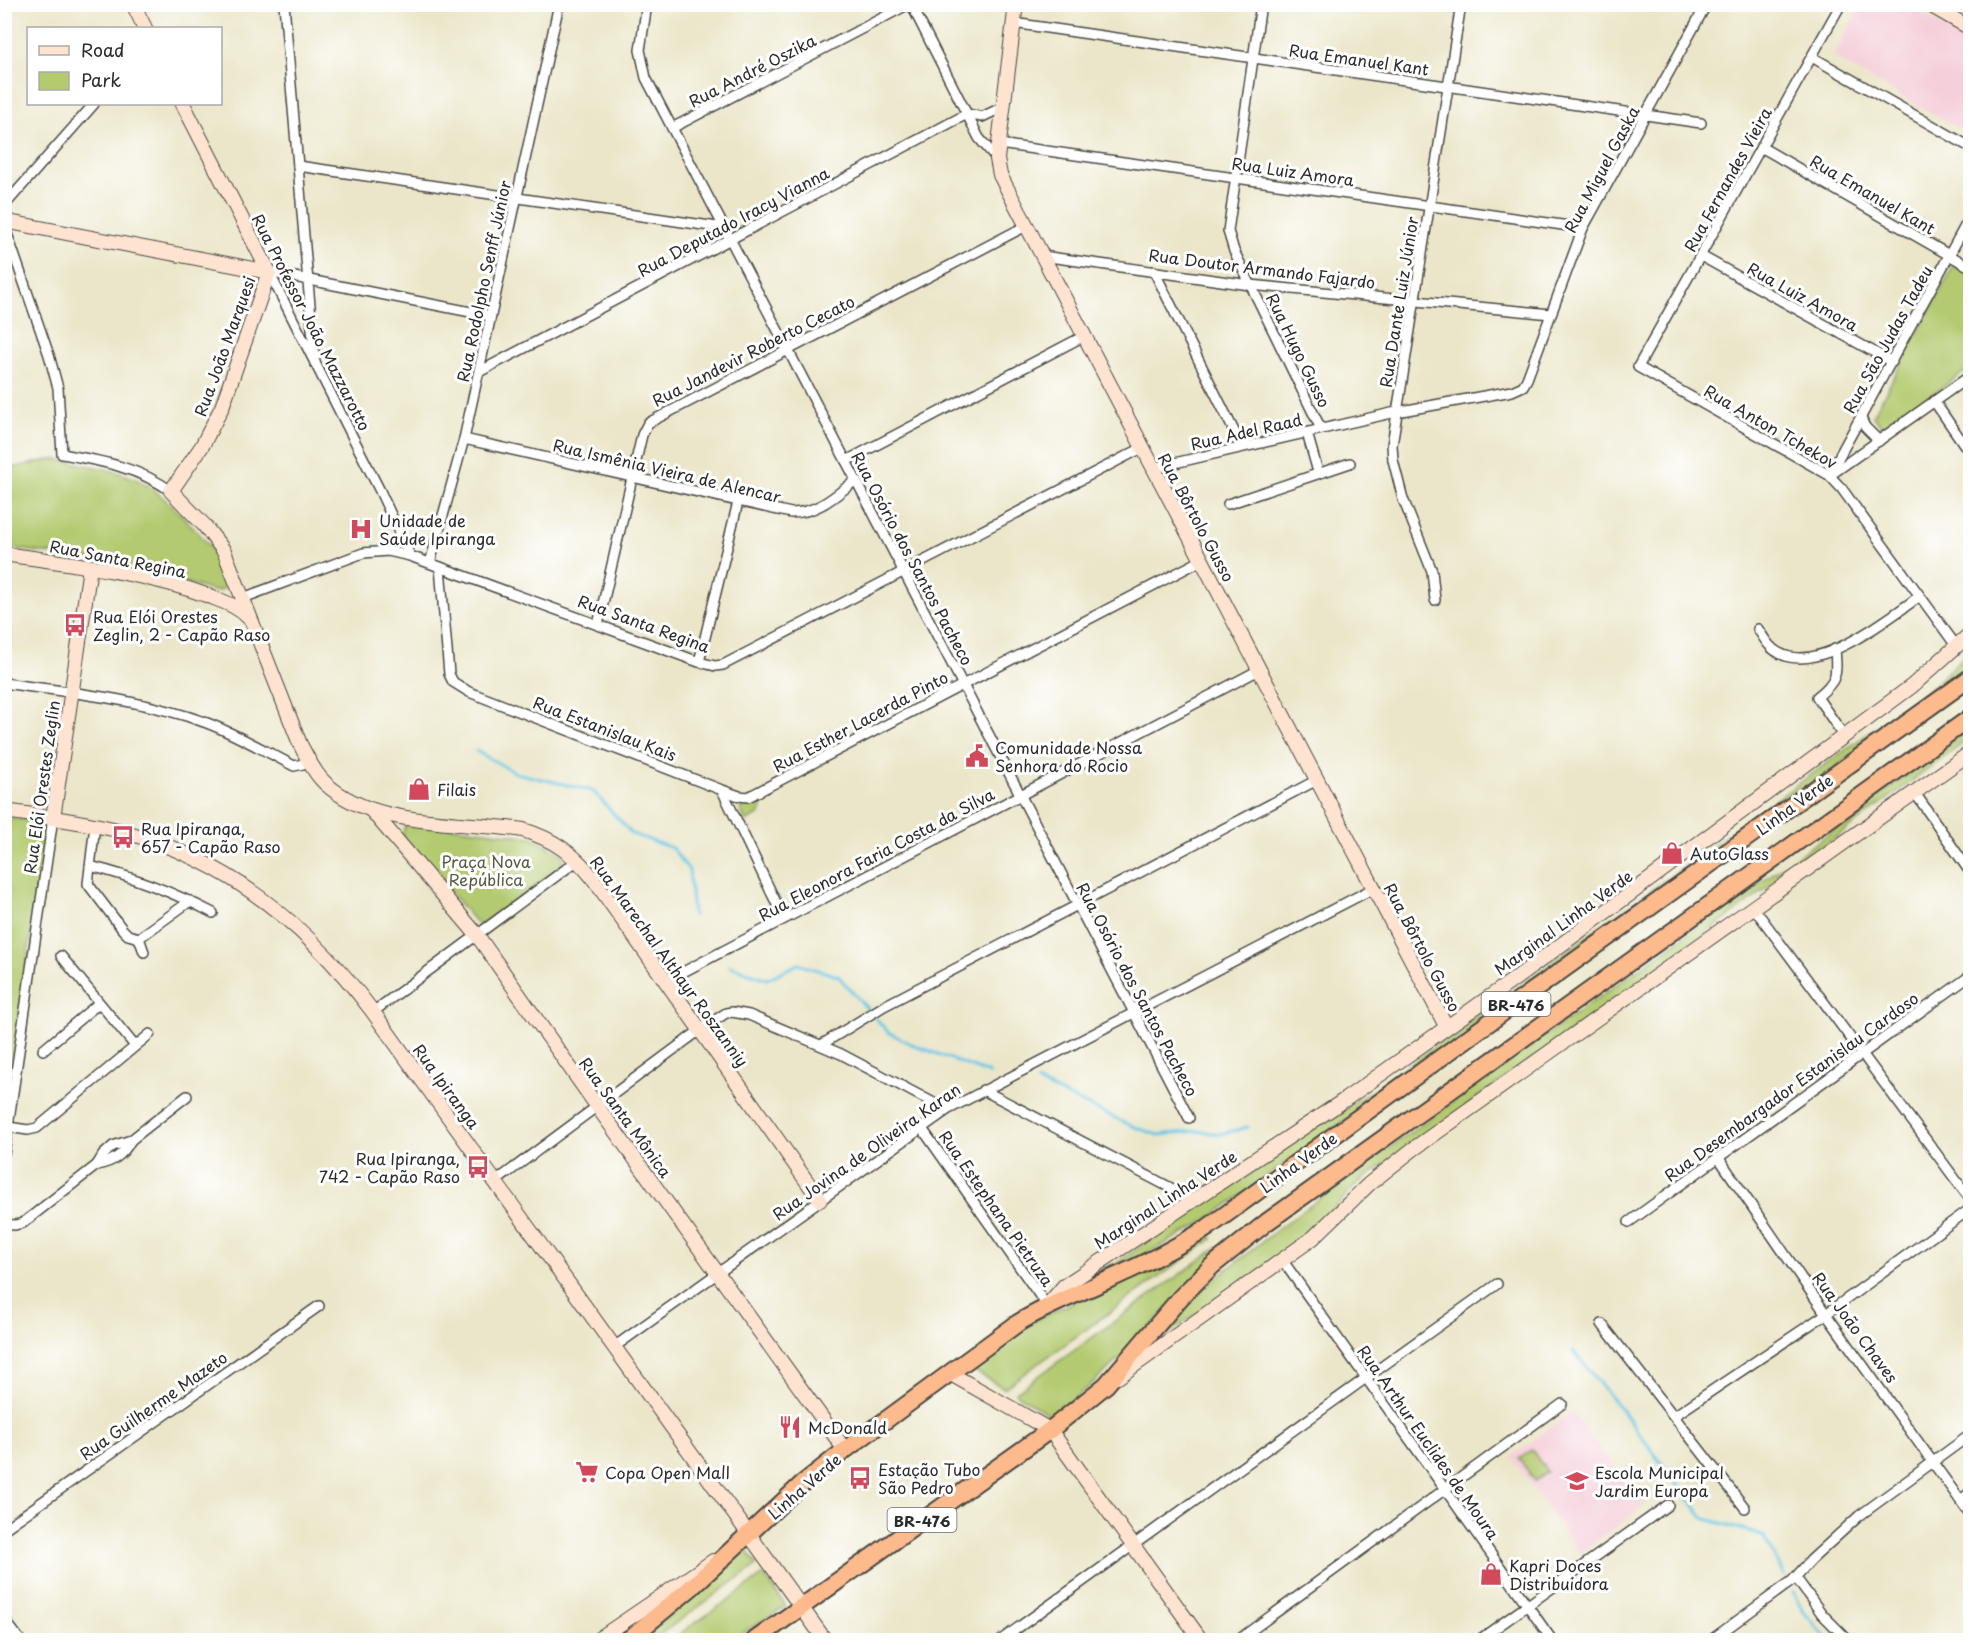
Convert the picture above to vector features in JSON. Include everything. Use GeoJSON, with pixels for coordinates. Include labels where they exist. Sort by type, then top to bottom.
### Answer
{"type":"FeatureCollection","features":[{"type":"Feature","properties":{"kind":"highway","name":"Linha Verde"},"geometry":{"type":"LineString","coordinates":[[628,1641],[693,1586],[802,1484],[1018,1323],[1047,1306],[1144,1264],[1207,1228],[1505,1011],[1971,678]]}},
{"type":"Feature","properties":{"kind":"highway","name":"Linha Verde"},"geometry":{"type":"LineString","coordinates":[[756,1640],[1050,1430],[1107,1385],[1181,1297],[1212,1266],[1267,1222],[1971,718]]}},
{"type":"Feature","properties":{"kind":"main road"},"geometry":{"type":"LineString","coordinates":[[133,4],[144,27]]}},
{"type":"Feature","properties":{"kind":"main road","name":"Rua Bôrtolo Gusso"},"geometry":{"type":"LineString","coordinates":[[1016,4],[997,159],[1000,175],[1446,1026]]}},
{"type":"Feature","properties":{"kind":"main road"},"geometry":{"type":"LineString","coordinates":[[1928,4],[1971,28]]}},
{"type":"Feature","properties":{"kind":"main road","name":"Rua Professor João Mazzarotto"},"geometry":{"type":"LineString","coordinates":[[184,105],[269,272]]}},
{"type":"Feature","properties":{"kind":"main road"},"geometry":{"type":"LineString","coordinates":[[4,220],[269,272]]}},
{"type":"Feature","properties":{"kind":"main road","name":"Rua João Marquesi"},"geometry":{"type":"LineString","coordinates":[[171,491],[202,446],[222,407],[269,272]]}},
{"type":"Feature","properties":{"kind":"main road","name":"Rua Marechal Althayr Roszanniy"},"geometry":{"type":"LineString","coordinates":[[171,491],[216,538],[224,551],[306,756],[323,782],[348,800],[372,811],[396,816],[523,830],[555,842],[578,860],[820,1200]]}},
{"type":"Feature","properties":{"kind":"main road","name":"Rua Santa Regina"},"geometry":{"type":"LineString","coordinates":[[4,554],[90,567],[175,584],[243,611],[253,622]]}},
{"type":"Feature","properties":{"kind":"main road","name":"Rua Elói Orestes Zeglin"},"geometry":{"type":"LineString","coordinates":[[53,818],[90,567]]}},
{"type":"Feature","properties":{"kind":"main road"},"geometry":{"type":"LineString","coordinates":[[222,601],[232,596],[236,580]]}},
{"type":"Feature","properties":{"kind":"main road","name":"Marginal Linha Verde"},"geometry":{"type":"LineString","coordinates":[[1047,1306],[1064,1286],[1343,1101],[1512,981],[1923,677],[1971,634]]}},
{"type":"Feature","properties":{"kind":"main road"},"geometry":{"type":"LineString","coordinates":[[1107,1385],[1313,1238],[1369,1184],[1412,1150],[1971,753]]}},
{"type":"Feature","properties":{"kind":"main road","name":"Rua Ipiranga"},"geometry":{"type":"LineString","coordinates":[[4,811],[95,825],[145,838],[170,848],[220,871],[243,886],[279,912],[325,953],[373,1012],[825,1641]]}},
{"type":"Feature","properties":{"kind":"main road","name":"Rua Santa Mônica"},"geometry":{"type":"LineString","coordinates":[[372,811],[477,935],[845,1450]]}},
{"type":"Feature","properties":{"kind":"main road"},"geometry":{"type":"LineString","coordinates":[[949,1373],[1050,1430],[1200,1641]]}},
{"type":"Feature","properties":{"kind":"main road"},"geometry":{"type":"LineString","coordinates":[[597,1641],[678,1583],[733,1548]]}},
{"type":"Feature","properties":{"kind":"street"},"geometry":{"type":"LineString","coordinates":[[284,4],[315,363]]}},
{"type":"Feature","properties":{"kind":"street","name":"Rua Rodolpho Senff Júnior"},"geometry":{"type":"LineString","coordinates":[[435,565],[560,4]]}},
{"type":"Feature","properties":{"kind":"street","name":"Rua Osório dos Santos Pacheco"},"geometry":{"type":"LineString","coordinates":[[647,4],[640,38],[640,59],[646,78],[1189,1118]]}},
{"type":"Feature","properties":{"kind":"street"},"geometry":{"type":"LineString","coordinates":[[910,4],[984,145],[997,159]]}},
{"type":"Feature","properties":{"kind":"street","name":"Rua André Oszika"},"geometry":{"type":"LineString","coordinates":[[672,128],[910,4]]}},
{"type":"Feature","properties":{"kind":"street","name":"Rua Hugo Gusso"},"geometry":{"type":"LineString","coordinates":[[1261,4],[1228,231],[1230,242],[1250,285],[1321,429]]}},
{"type":"Feature","properties":{"kind":"street","name":"Rua Dante Luiz Júnior"},"geometry":{"type":"LineString","coordinates":[[1435,600],[1432,571],[1410,520],[1396,476],[1392,445],[1461,4]]}},
{"type":"Feature","properties":{"kind":"street","name":"Rua Fernandes Vieira"},"geometry":{"type":"LineString","coordinates":[[1638,367],[1841,4]]}},
{"type":"Feature","properties":{"kind":"street","name":"Rua Miguel Gaska"},"geometry":{"type":"LineString","coordinates":[[1522,386],[1527,379],[1584,228],[1706,5]]}},
{"type":"Feature","properties":{"kind":"street","name":"Rua Emanuel Kant"},"geometry":{"type":"LineString","coordinates":[[1013,23],[1701,123]]}},
{"type":"Feature","properties":{"kind":"street"},"geometry":{"type":"LineString","coordinates":[[1812,57],[1971,147]]}},
{"type":"Feature","properties":{"kind":"street"},"geometry":{"type":"LineString","coordinates":[[4,206],[93,105]]}},
{"type":"Feature","properties":{"kind":"street","name":"Rua Deputado Iracy Vianna"},"geometry":{"type":"LineString","coordinates":[[479,372],[967,114],[982,117],[1003,107]]}},
{"type":"Feature","properties":{"kind":"street","name":"Rua Luiz Amora"},"geometry":{"type":"LineString","coordinates":[[999,144],[1584,228]]}},
{"type":"Feature","properties":{"kind":"street","name":"Rua Emanuel Kant"},"geometry":{"type":"LineString","coordinates":[[1761,147],[1971,267]]}},
{"type":"Feature","properties":{"kind":"street"},"geometry":{"type":"LineString","coordinates":[[298,166],[724,228]]}},
{"type":"Feature","properties":{"kind":"street","name":"Rua São Judas Tadeu"},"geometry":{"type":"LineString","coordinates":[[1829,475],[1971,217]]}},
{"type":"Feature","properties":{"kind":"street","name":"Rua Marechal Althayr Roszanniy"},"geometry":{"type":"LineString","coordinates":[[4,225],[49,355],[58,388],[62,454],[128,468],[158,481],[171,491]]}},
{"type":"Feature","properties":{"kind":"street","name":"Rua Jandevir Roberto Cecato"},"geometry":{"type":"LineString","coordinates":[[598,625],[642,435],[644,428],[652,420],[1026,226]]}},
{"type":"Feature","properties":{"kind":"street","name":"Rua Doutor Armando Fajardo"},"geometry":{"type":"LineString","coordinates":[[1042,256],[1250,285],[1551,314]]}},
{"type":"Feature","properties":{"kind":"street","name":"Rua Luiz Amora"},"geometry":{"type":"LineString","coordinates":[[1701,256],[1892,362]]}},
{"type":"Feature","properties":{"kind":"street"},"geometry":{"type":"LineString","coordinates":[[1154,271],[1242,447]]}},
{"type":"Feature","properties":{"kind":"street"},"geometry":{"type":"LineString","coordinates":[[269,272],[491,316]]}},
{"type":"Feature","properties":{"kind":"street","name":"Rua Professor João Mazzarotto"},"geometry":{"type":"LineString","coordinates":[[269,272],[410,556]]}},
{"type":"Feature","properties":{"kind":"street"},"geometry":{"type":"LineString","coordinates":[[846,461],[1084,336]]}},
{"type":"Feature","properties":{"kind":"street","name":"Rua Anton Tchekov"},"geometry":{"type":"LineString","coordinates":[[1638,367],[1829,475],[1842,489],[1957,647]]}},
{"type":"Feature","properties":{"kind":"street"},"geometry":{"type":"LineString","coordinates":[[1829,475],[1971,375]]}},
{"type":"Feature","properties":{"kind":"street","name":"Rua Adel Raad"},"geometry":{"type":"LineString","coordinates":[[1153,468],[1396,412],[1512,391],[1522,386]]}},
{"type":"Feature","properties":{"kind":"street"},"geometry":{"type":"LineString","coordinates":[[1934,401],[1971,453]]}},
{"type":"Feature","properties":{"kind":"street"},"geometry":{"type":"LineString","coordinates":[[1861,418],[1865,427],[1879,441]]}},
{"type":"Feature","properties":{"kind":"street"},"geometry":{"type":"LineString","coordinates":[[1307,433],[1318,472]]}},
{"type":"Feature","properties":{"kind":"street","name":"Rua Ismênia Vieira de Alencar"},"geometry":{"type":"LineString","coordinates":[[464,439],[779,511],[802,513],[822,506],[856,480]]}},
{"type":"Feature","properties":{"kind":"street","name":"Rua Santa Regina"},"geometry":{"type":"LineString","coordinates":[[243,598],[363,553],[388,551],[410,556],[699,662],[715,666],[723,665],[1142,448]]}},
{"type":"Feature","properties":{"kind":"street"},"geometry":{"type":"LineString","coordinates":[[1228,504],[1350,463]]}},
{"type":"Feature","properties":{"kind":"street"},"geometry":{"type":"LineString","coordinates":[[699,662],[738,502]]}},
{"type":"Feature","properties":{"kind":"street","name":"Rua Esther Lacerda Pinto"},"geometry":{"type":"LineString","coordinates":[[722,790],[748,797],[1202,560]]}},
{"type":"Feature","properties":{"kind":"street","name":"Rua Estanislau Kais"},"geometry":{"type":"LineString","coordinates":[[435,565],[447,665],[453,682],[460,687],[722,790]]}},
{"type":"Feature","properties":{"kind":"street"},"geometry":{"type":"LineString","coordinates":[[1758,629],[1772,648],[1778,652],[1791,658],[1808,657],[1835,649],[1859,638],[1920,596]]}},
{"type":"Feature","properties":{"kind":"street"},"geometry":{"type":"LineString","coordinates":[[1835,649],[1836,677],[1830,687],[1817,697],[1844,736]]}},
{"type":"Feature","properties":{"kind":"street","name":"Rua Eleonora Faria Costa da Silva"},"geometry":{"type":"LineString","coordinates":[[666,981],[1259,670]]}},
{"type":"Feature","properties":{"kind":"street"},"geometry":{"type":"LineString","coordinates":[[4,683],[129,702],[198,720],[258,746],[290,765],[301,766],[306,756]]}},
{"type":"Feature","properties":{"kind":"street"},"geometry":{"type":"LineString","coordinates":[[821,1045],[884,1006],[1317,780]]}},
{"type":"Feature","properties":{"kind":"street"},"geometry":{"type":"LineString","coordinates":[[722,790],[784,920]]}},
{"type":"Feature","properties":{"kind":"street"},"geometry":{"type":"LineString","coordinates":[[1915,793],[1971,872]]}},
{"type":"Feature","properties":{"kind":"street","name":"Rua Elói Orestes Zeglin"},"geometry":{"type":"LineString","coordinates":[[4,1154],[53,818]]}},
{"type":"Feature","properties":{"kind":"street"},"geometry":{"type":"LineString","coordinates":[[95,825],[88,884],[123,930],[128,935],[139,938]]}},
{"type":"Feature","properties":{"kind":"street"},"geometry":{"type":"LineString","coordinates":[[373,1012],[578,860]]}},
{"type":"Feature","properties":{"kind":"street"},"geometry":{"type":"LineString","coordinates":[[90,866],[145,881],[213,913]]}},
{"type":"Feature","properties":{"kind":"street","name":"Rua Jovina de Oliveira Karan"},"geometry":{"type":"LineString","coordinates":[[614,1347],[947,1110],[1374,888]]}},
{"type":"Feature","properties":{"kind":"street"},"geometry":{"type":"LineString","coordinates":[[139,938],[190,901]]}},
{"type":"Feature","properties":{"kind":"street"},"geometry":{"type":"LineString","coordinates":[[1754,908],[1971,1199]]}},
{"type":"Feature","properties":{"kind":"street"},"geometry":{"type":"LineString","coordinates":[[139,938],[144,952]]}},
{"type":"Feature","properties":{"kind":"street"},"geometry":{"type":"LineString","coordinates":[[62,956],[135,1046]]}},
{"type":"Feature","properties":{"kind":"street","name":"Rua Desembargador Estanislau Cardoso"},"geometry":{"type":"LineString","coordinates":[[1629,1222],[1971,976]]}},
{"type":"Feature","properties":{"kind":"street"},"geometry":{"type":"LineString","coordinates":[[43,1050],[99,1003]]}},
{"type":"Feature","properties":{"kind":"street"},"geometry":{"type":"LineString","coordinates":[[495,1182],[700,1030],[726,1014],[740,1013],[821,1045],[874,1070],[947,1110]]}},
{"type":"Feature","properties":{"kind":"street"},"geometry":{"type":"LineString","coordinates":[[8,1127],[28,1130],[37,1128],[150,1034]]}},
{"type":"Feature","properties":{"kind":"street"},"geometry":{"type":"LineString","coordinates":[[983,1090],[1194,1200]]}},
{"type":"Feature","properties":{"kind":"street"},"geometry":{"type":"LineString","coordinates":[[4,1224],[23,1223],[97,1165],[103,1155],[113,1146],[131,1140],[187,1096]]}},
{"type":"Feature","properties":{"kind":"street","name":"Rua Estephana Pietruza"},"geometry":{"type":"LineString","coordinates":[[921,1127],[1047,1306]]}},
{"type":"Feature","properties":{"kind":"street","name":"Rua João Chaves"},"geometry":{"type":"LineString","coordinates":[[1718,1157],[1826,1314],[1971,1514]]}},
{"type":"Feature","properties":{"kind":"street"},"geometry":{"type":"LineString","coordinates":[[1674,1416],[1826,1314],[1971,1209]]}},
{"type":"Feature","properties":{"kind":"street","name":"Rua Arthur Euclides de Moura"},"geometry":{"type":"LineString","coordinates":[[1283,1261],[1552,1641]]}},
{"type":"Feature","properties":{"kind":"street"},"geometry":{"type":"LineString","coordinates":[[1001,1641],[1497,1284]]}},
{"type":"Feature","properties":{"kind":"street","name":"Rua Guilherme Mazeto"},"geometry":{"type":"LineString","coordinates":[[4,1529],[319,1306]]}},
{"type":"Feature","properties":{"kind":"street"},"geometry":{"type":"LineString","coordinates":[[1602,1324],[1745,1508]]}},
{"type":"Feature","properties":{"kind":"street"},"geometry":{"type":"LineString","coordinates":[[1238,1641],[1562,1404]]}},
{"type":"Feature","properties":{"kind":"street"},"geometry":{"type":"LineString","coordinates":[[1711,1641],[1794,1580],[1824,1547],[1859,1516],[1971,1435]]}},
{"type":"Feature","properties":{"kind":"street"},"geometry":{"type":"LineString","coordinates":[[1960,1500],[1971,1493]]}},
{"type":"Feature","properties":{"kind":"street"},"geometry":{"type":"LineString","coordinates":[[1479,1641],[1668,1505]]}},
{"type":"Feature","properties":{"kind":"street"},"geometry":{"type":"LineString","coordinates":[[1794,1580],[1848,1641]]}},
{"type":"Feature","properties":{"kind":"street"},"geometry":{"type":"LineString","coordinates":[[4,1619],[20,1641]]}},
{"type":"Feature","properties":{"kind":"shaded area"},"geometry":{"type":"Polygon","coordinates":[[[1862,4],[1906,5],[1970,41],[1970,135],[1833,57],[1862,4]]]}},
{"type":"Feature","properties":{"kind":"shaded area","name":"Escola Municipal Jardim Europa"},"geometry":{"type":"Polygon","coordinates":[[[1572,1412],[1644,1505],[1580,1554],[1511,1457],[1572,1412]]]}},
{"type":"Feature","properties":{"kind":"green space"},"geometry":{"type":"Polygon","coordinates":[[[1954,265],[1970,274],[1970,368],[1884,428],[1873,416],[1954,265]]]}},
{"type":"Feature","properties":{"kind":"green space"},"geometry":{"type":"Polygon","coordinates":[[[54,459],[114,471],[147,485],[182,515],[208,545],[225,572],[225,587],[213,591],[108,562],[5,547],[11,468],[54,459]]]}},
{"type":"Feature","properties":{"kind":"green space"},"geometry":{"type":"Polygon","coordinates":[[[1970,651],[1970,670],[1204,1222],[1146,1254],[1076,1283],[1106,1266],[1115,1264],[1262,1160],[1374,1090],[1927,691],[1970,651]]]}},
{"type":"Feature","properties":{"kind":"green space"},"geometry":{"type":"Polygon","coordinates":[[[1970,728],[1970,738],[1631,989],[1358,1183],[1322,1221],[1274,1261],[1162,1338],[1198,1292],[1286,1223],[1820,840],[1970,728]]]}},
{"type":"Feature","properties":{"kind":"green space"},"geometry":{"type":"Polygon","coordinates":[[[765,795],[760,814],[746,822],[740,808],[765,795]]]}},
{"type":"Feature","properties":{"kind":"green space"},"geometry":{"type":"Polygon","coordinates":[[[5,817],[47,823],[5,1113],[5,817]]]}},
{"type":"Feature","properties":{"kind":"green space","name":"Praça Nova República"},"geometry":{"type":"Polygon","coordinates":[[[412,822],[532,837],[563,855],[564,860],[559,869],[479,926],[402,835],[406,824],[412,822]]]}},
{"type":"Feature","properties":{"kind":"green space"},"geometry":{"type":"Polygon","coordinates":[[[1210,1235],[1212,1239],[1004,1388],[969,1368],[1038,1319],[1151,1269],[1210,1235]]]}},
{"type":"Feature","properties":{"kind":"green space"},"geometry":{"type":"Polygon","coordinates":[[[1218,1247],[1221,1250],[1140,1338],[1097,1379],[1051,1416],[1015,1393],[1218,1247]]]}},
{"type":"Feature","properties":{"kind":"green space"},"geometry":{"type":"Polygon","coordinates":[[[1532,1450],[1547,1472],[1535,1481],[1519,1459],[1532,1450]]]}},
{"type":"Feature","properties":{"kind":"green space"},"geometry":{"type":"Polygon","coordinates":[[[744,1547],[757,1565],[652,1640],[641,1640],[688,1600],[744,1547]]]}},
{"type":"Feature","properties":{"kind":"green space"},"geometry":{"type":"Polygon","coordinates":[[[764,1575],[786,1606],[732,1640],[671,1640],[764,1575]]]}},
{"type":"Feature","properties":{"kind":"waterway"},"geometry":{"type":"LineString","coordinates":[[476,751],[516,773],[593,791],[632,834],[672,848],[689,870],[693,915]]}},
{"type":"Feature","properties":{"kind":"waterway"},"geometry":{"type":"LineString","coordinates":[[730,966],[767,979],[798,964],[838,976],[888,1032],[909,1043],[990,1074]]}},
{"type":"Feature","properties":{"kind":"waterway"},"geometry":{"type":"LineString","coordinates":[[1037,1082],[1132,1126],[1158,1135],[1196,1131],[1221,1134],[1248,1127]]}},
{"type":"Feature","properties":{"kind":"waterway"},"geometry":{"type":"LineString","coordinates":[[1573,1351],[1619,1407],[1703,1518],[1763,1535],[1784,1575]]}},
{"type":"Feature","properties":{"kind":"waterway"},"geometry":{"type":"LineString","coordinates":[[1793,1592],[1803,1611],[1828,1640]]}},
{"type":"Feature","properties":{"kind":"place","name":"Unidade de Saúde Ipiranga"},"geometry":{"type":"Point","coordinates":[361,529]}},
{"type":"Feature","properties":{"kind":"place","name":"Rua Elói Orestes Zeglin, 2 - Capão Raso"},"geometry":{"type":"Point","coordinates":[75,625]}},
{"type":"Feature","properties":{"kind":"place","name":"Comunidade Nossa Senhora do Rocio"},"geometry":{"type":"Point","coordinates":[977,756]}},
{"type":"Feature","properties":{"kind":"place","name":"Filais"},"geometry":{"type":"Point","coordinates":[419,789]}},
{"type":"Feature","properties":{"kind":"place","name":"Rua Ipiranga, 657 - Capão Raso"},"geometry":{"type":"Point","coordinates":[123,837]}},
{"type":"Feature","properties":{"kind":"place","name":"AutoGlass"},"geometry":{"type":"Point","coordinates":[1672,853]}},
{"type":"Feature","properties":{"kind":"place","name":"Rua Ipiranga, 742 - Capão Raso"},"geometry":{"type":"Point","coordinates":[478,1167]}},
{"type":"Feature","properties":{"kind":"place","name":"McDonald"},"geometry":{"type":"Point","coordinates":[790,1427]}},
{"type":"Feature","properties":{"kind":"place","name":"Copa Open Mall"},"geometry":{"type":"Point","coordinates":[587,1472]}},
{"type":"Feature","properties":{"kind":"place","name":"Estação Tubo São Pedro"},"geometry":{"type":"Point","coordinates":[860,1478]}},
{"type":"Feature","properties":{"kind":"place","name":"Escola Municipal Jardim Europa"},"geometry":{"type":"Point","coordinates":[1577,1481]}},
{"type":"Feature","properties":{"kind":"place","name":"Kapri Doces Distribuidora"},"geometry":{"type":"Point","coordinates":[1491,1574]}}]}
